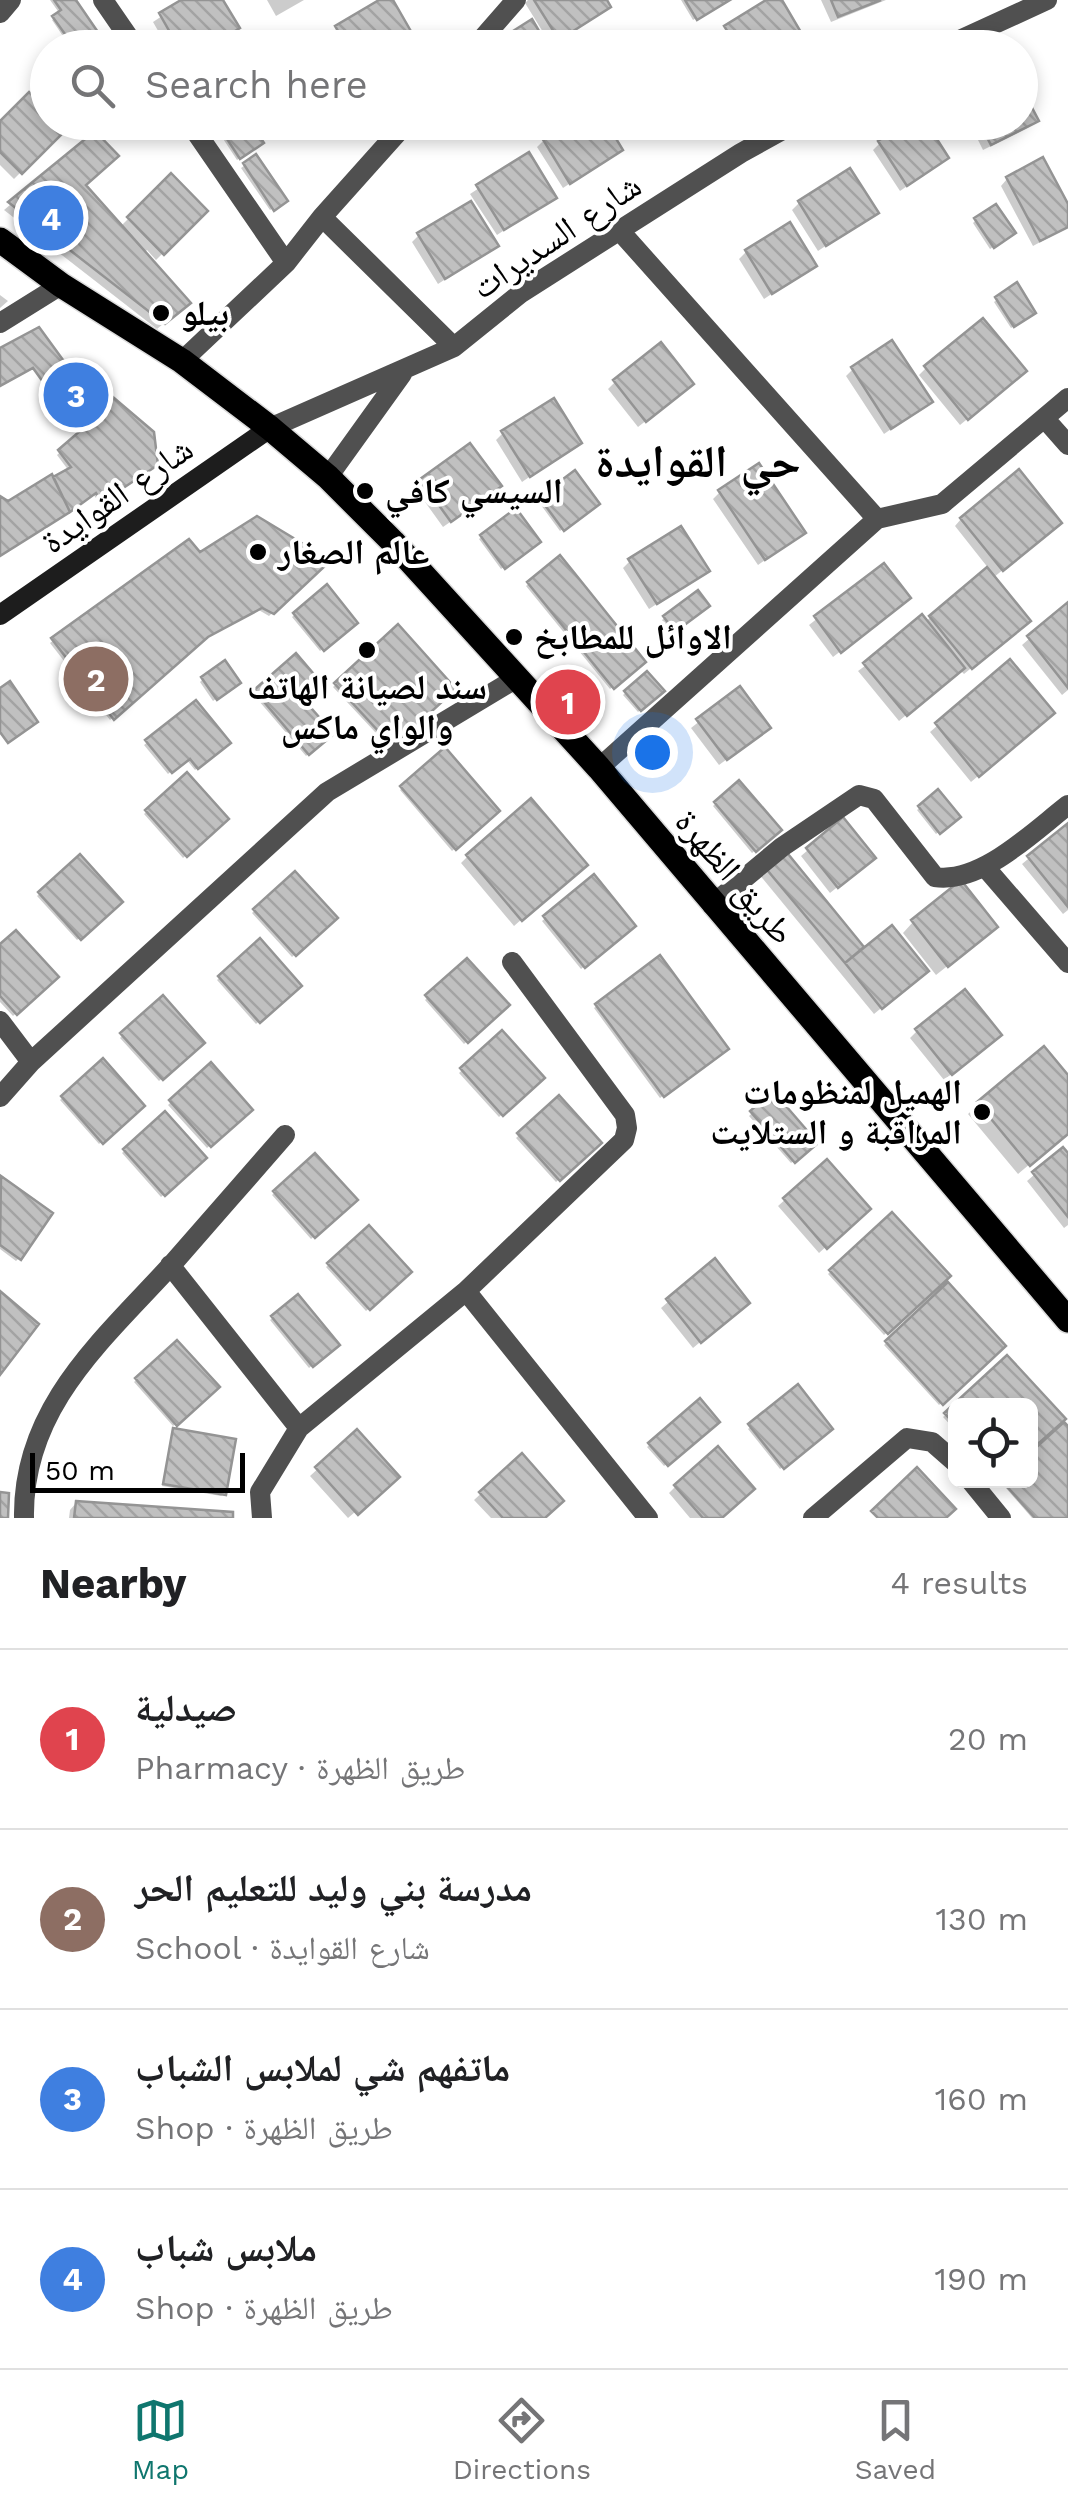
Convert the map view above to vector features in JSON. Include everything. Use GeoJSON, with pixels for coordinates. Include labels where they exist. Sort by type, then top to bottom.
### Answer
{"type":"FeatureCollection","features":[{"type":"Feature","properties":{"kind":"main road","name":"طريق الظهرة"},"geometry":{"type":"LineString","coordinates":[[0,240],[61,285],[182,361],[270,428],[328,477],[394,542],[599,768],[1068,1320]]}},
{"type":"Feature","properties":{"kind":"main road","name":"شارع القوايدة"},"geometry":{"type":"LineString","coordinates":[[0,615],[270,428]]}},
{"type":"Feature","properties":{"kind":"street"},"geometry":{"type":"LineString","coordinates":[[0,13],[11,0]]}},
{"type":"Feature","properties":{"kind":"street"},"geometry":{"type":"LineString","coordinates":[[103,0],[124,30]]}},
{"type":"Feature","properties":{"kind":"street"},"geometry":{"type":"LineString","coordinates":[[490,30],[516,0]]}},
{"type":"Feature","properties":{"kind":"street"},"geometry":{"type":"LineString","coordinates":[[981,30],[1047,0]]}},
{"type":"Feature","properties":{"kind":"street"},"geometry":{"type":"LineString","coordinates":[[201,140],[286,263]]}},
{"type":"Feature","properties":{"kind":"street"},"geometry":{"type":"LineString","coordinates":[[182,361],[286,263],[391,140]]}},
{"type":"Feature","properties":{"kind":"street","name":"شارع السديرات"},"geometry":{"type":"LineString","coordinates":[[270,428],[454,346],[521,294],[764,140]]}},
{"type":"Feature","properties":{"kind":"street"},"geometry":{"type":"LineString","coordinates":[[322,218],[454,346]]}},
{"type":"Feature","properties":{"kind":"street"},"geometry":{"type":"LineString","coordinates":[[619,230],[877,519]]}},
{"type":"Feature","properties":{"kind":"street"},"geometry":{"type":"LineString","coordinates":[[0,322],[61,285]]}},
{"type":"Feature","properties":{"kind":"street","name":"شارع السديرات"},"geometry":{"type":"LineString","coordinates":[[328,477],[403,372]]}},
{"type":"Feature","properties":{"kind":"street"},"geometry":{"type":"LineString","coordinates":[[599,768],[877,519],[942,504],[1068,398]]}},
{"type":"Feature","properties":{"kind":"street"},"geometry":{"type":"LineString","coordinates":[[1046,420],[1068,444]]}},
{"type":"Feature","properties":{"kind":"street"},"geometry":{"type":"LineString","coordinates":[[0,1097],[31,1062],[327,792],[517,678]]}},
{"type":"Feature","properties":{"kind":"street"},"geometry":{"type":"LineString","coordinates":[[712,905],[769,856],[859,795],[874,799],[935,877],[951,880],[984,867],[1068,805]]}},
{"type":"Feature","properties":{"kind":"street"},"geometry":{"type":"LineString","coordinates":[[984,867],[1068,963]]}},
{"type":"Feature","properties":{"kind":"street"},"geometry":{"type":"LineString","coordinates":[[262,1518],[260,1492],[299,1428],[466,1291],[624,1140],[625,1116],[512,962]]}},
{"type":"Feature","properties":{"kind":"street"},"geometry":{"type":"LineString","coordinates":[[0,1021],[31,1062]]}},
{"type":"Feature","properties":{"kind":"street"},"geometry":{"type":"LineString","coordinates":[[24,1518],[23,1486],[42,1427],[102,1335],[170,1266],[284,1135]]}},
{"type":"Feature","properties":{"kind":"street"},"geometry":{"type":"LineString","coordinates":[[170,1266],[299,1428]]}},
{"type":"Feature","properties":{"kind":"street"},"geometry":{"type":"LineString","coordinates":[[466,1291],[648,1518]]}},
{"type":"Feature","properties":{"kind":"street"},"geometry":{"type":"LineString","coordinates":[[812,1518],[907,1438],[932,1442],[948,1456]]}},
{"type":"Feature","properties":{"kind":"street"},"geometry":{"type":"LineString","coordinates":[[977,1488],[1001,1518]]}},
{"type":"Feature","properties":{"kind":"building"},"geometry":{"type":"Polygon","coordinates":[[[54,0],[76,0],[97,30],[62,30],[52,16],[61,10],[54,0]]]}},
{"type":"Feature","properties":{"kind":"building"},"geometry":{"type":"Polygon","coordinates":[[[181,0],[223,0],[240,28],[169,30],[159,13],[181,0]]]}},
{"type":"Feature","properties":{"kind":"building"},"geometry":{"type":"Polygon","coordinates":[[[379,0],[393,0],[410,30],[337,30],[335,26],[379,0]]]}},
{"type":"Feature","properties":{"kind":"building"},"geometry":{"type":"Polygon","coordinates":[[[534,0],[607,0],[611,7],[575,30],[553,30],[534,0]]]}},
{"type":"Feature","properties":{"kind":"building"},"geometry":{"type":"Polygon","coordinates":[[[685,0],[730,0],[697,20],[685,0]]]}},
{"type":"Feature","properties":{"kind":"building"},"geometry":{"type":"Polygon","coordinates":[[[766,0],[782,0],[800,30],[727,30],[724,26],[766,0]]]}},
{"type":"Feature","properties":{"kind":"building"},"geometry":{"type":"Polygon","coordinates":[[[831,0],[881,0],[838,17],[831,0]]]}},
{"type":"Feature","properties":{"kind":"building"},"geometry":{"type":"Polygon","coordinates":[[[532,19],[538,30],[515,30],[532,19]]]}},
{"type":"Feature","properties":{"kind":"building"},"geometry":{"type":"Polygon","coordinates":[[[29,92],[30,140],[56,140],[22,174],[0,152],[0,121],[29,92]]]}},
{"type":"Feature","properties":{"kind":"building"},"geometry":{"type":"Polygon","coordinates":[[[84,140],[104,140],[119,156],[86,185],[191,303],[165,324],[8,202],[84,140]]]}},
{"type":"Feature","properties":{"kind":"building"},"geometry":{"type":"Polygon","coordinates":[[[228,140],[262,140],[264,143],[240,159],[228,140]]]}},
{"type":"Feature","properties":{"kind":"building"},"geometry":{"type":"Polygon","coordinates":[[[543,140],[617,140],[623,150],[570,184],[543,140]]]}},
{"type":"Feature","properties":{"kind":"building"},"geometry":{"type":"Polygon","coordinates":[[[938,140],[949,158],[907,186],[878,141],[938,140]]]}},
{"type":"Feature","properties":{"kind":"building"},"geometry":{"type":"Polygon","coordinates":[[[529,152],[557,198],[504,230],[476,185],[529,152]]]}},
{"type":"Feature","properties":{"kind":"building"},"geometry":{"type":"Polygon","coordinates":[[[256,154],[288,201],[274,211],[243,163],[256,154]]]}},
{"type":"Feature","properties":{"kind":"building"},"geometry":{"type":"Polygon","coordinates":[[[1043,157],[1068,204],[1068,227],[1040,241],[1006,177],[1043,157]]]}},
{"type":"Feature","properties":{"kind":"building"},"geometry":{"type":"Polygon","coordinates":[[[850,168],[879,213],[826,246],[798,201],[850,168]]]}},
{"type":"Feature","properties":{"kind":"building"},"geometry":{"type":"Polygon","coordinates":[[[171,173],[208,211],[164,255],[127,217],[171,173]]]}},
{"type":"Feature","properties":{"kind":"building"},"geometry":{"type":"Polygon","coordinates":[[[471,201],[499,246],[445,279],[417,233],[471,201]]]}},
{"type":"Feature","properties":{"kind":"building"},"geometry":{"type":"Polygon","coordinates":[[[996,204],[1016,233],[994,248],[974,218],[996,204]]]}},
{"type":"Feature","properties":{"kind":"building"},"geometry":{"type":"Polygon","coordinates":[[[790,222],[817,266],[772,294],[745,250],[790,222]]]}},
{"type":"Feature","properties":{"kind":"building"},"geometry":{"type":"Polygon","coordinates":[[[1017,282],[1036,313],[1014,327],[995,297],[1017,282]]]}},
{"type":"Feature","properties":{"kind":"building"},"geometry":{"type":"Polygon","coordinates":[[[983,318],[1027,371],[968,420],[924,366],[983,318]]]}},
{"type":"Feature","properties":{"kind":"building"},"geometry":{"type":"Polygon","coordinates":[[[39,327],[66,364],[43,382],[33,368],[0,386],[0,348],[39,327]]]}},
{"type":"Feature","properties":{"kind":"building"},"geometry":{"type":"Polygon","coordinates":[[[892,340],[933,402],[891,429],[851,367],[892,340]]]}},
{"type":"Feature","properties":{"kind":"building"},"geometry":{"type":"Polygon","coordinates":[[[661,342],[694,384],[646,422],[613,380],[661,342]]]}},
{"type":"Feature","properties":{"kind":"building"},"geometry":{"type":"Polygon","coordinates":[[[74,364],[154,432],[158,465],[102,502],[96,493],[70,512],[53,477],[71,467],[58,450],[87,425],[47,384],[74,364]]]}},
{"type":"Feature","properties":{"kind":"building"},"geometry":{"type":"Polygon","coordinates":[[[554,398],[582,443],[530,477],[501,431],[554,398]]]}},
{"type":"Feature","properties":{"kind":"building"},"geometry":{"type":"Polygon","coordinates":[[[470,443],[502,486],[451,522],[420,479],[470,443]]]}},
{"type":"Feature","properties":{"kind":"building"},"geometry":{"type":"Polygon","coordinates":[[[759,463],[806,533],[765,560],[718,490],[759,463]]]}},
{"type":"Feature","properties":{"kind":"building"},"geometry":{"type":"Polygon","coordinates":[[[1019,469],[1062,523],[1003,571],[960,518],[1019,469]]]}},
{"type":"Feature","properties":{"kind":"building"},"geometry":{"type":"Polygon","coordinates":[[[575,470],[600,504],[564,531],[539,497],[575,470]]]}},
{"type":"Feature","properties":{"kind":"building"},"geometry":{"type":"Polygon","coordinates":[[[52,474],[70,512],[0,556],[0,496],[8,501],[52,474]]]}},
{"type":"Feature","properties":{"kind":"building"},"geometry":{"type":"Polygon","coordinates":[[[516,508],[541,542],[505,569],[480,535],[516,508]]]}},
{"type":"Feature","properties":{"kind":"building"},"geometry":{"type":"Polygon","coordinates":[[[257,516],[310,548],[327,564],[274,614],[262,608],[208,637],[114,720],[51,638],[189,539],[200,552],[257,516]]]}},
{"type":"Feature","properties":{"kind":"building"},"geometry":{"type":"Polygon","coordinates":[[[681,526],[710,571],[657,604],[628,559],[681,526]]]}},
{"type":"Feature","properties":{"kind":"building"},"geometry":{"type":"Polygon","coordinates":[[[560,555],[646,662],[614,689],[527,582],[560,555]]]}},
{"type":"Feature","properties":{"kind":"building"},"geometry":{"type":"Polygon","coordinates":[[[884,563],[911,598],[841,653],[814,616],[884,563]]]}},
{"type":"Feature","properties":{"kind":"building"},"geometry":{"type":"Polygon","coordinates":[[[987,567],[1031,621],[972,669],[929,616],[987,567]]]}},
{"type":"Feature","properties":{"kind":"building"},"geometry":{"type":"Polygon","coordinates":[[[327,584],[358,623],[324,651],[293,613],[327,584]]]}},
{"type":"Feature","properties":{"kind":"building"},"geometry":{"type":"Polygon","coordinates":[[[698,590],[710,606],[675,632],[663,616],[698,590]]]}},
{"type":"Feature","properties":{"kind":"building"},"geometry":{"type":"Polygon","coordinates":[[[1068,602],[1068,688],[1027,636],[1068,602]]]}},
{"type":"Feature","properties":{"kind":"building"},"geometry":{"type":"Polygon","coordinates":[[[922,614],[965,668],[907,716],[863,663],[922,614]]]}},
{"type":"Feature","properties":{"kind":"building"},"geometry":{"type":"Polygon","coordinates":[[[398,624],[456,689],[393,747],[334,683],[398,624]]]}},
{"type":"Feature","properties":{"kind":"building"},"geometry":{"type":"Polygon","coordinates":[[[296,653],[323,685],[305,701],[334,734],[309,755],[254,690],[296,653]]]}},
{"type":"Feature","properties":{"kind":"building"},"geometry":{"type":"Polygon","coordinates":[[[1010,659],[1055,713],[979,777],[935,723],[1010,659]]]}},
{"type":"Feature","properties":{"kind":"building"},"geometry":{"type":"Polygon","coordinates":[[[225,660],[241,683],[217,700],[201,677],[225,660]]]}},
{"type":"Feature","properties":{"kind":"building"},"geometry":{"type":"Polygon","coordinates":[[[647,671],[665,691],[641,711],[624,691],[647,671]]]}},
{"type":"Feature","properties":{"kind":"building"},"geometry":{"type":"Polygon","coordinates":[[[10,681],[38,722],[8,743],[0,732],[0,688],[10,681]]]}},
{"type":"Feature","properties":{"kind":"building"},"geometry":{"type":"Polygon","coordinates":[[[740,686],[771,728],[727,760],[696,719],[740,686]]]}},
{"type":"Feature","properties":{"kind":"building"},"geometry":{"type":"Polygon","coordinates":[[[196,700],[231,743],[198,769],[190,759],[172,773],[145,740],[196,700]]]}},
{"type":"Feature","properties":{"kind":"building"},"geometry":{"type":"Polygon","coordinates":[[[445,747],[500,811],[456,850],[400,786],[445,747]]]}},
{"type":"Feature","properties":{"kind":"building"},"geometry":{"type":"Polygon","coordinates":[[[187,772],[229,819],[187,857],[145,810],[187,772]]]}},
{"type":"Feature","properties":{"kind":"building"},"geometry":{"type":"Polygon","coordinates":[[[739,780],[782,830],[756,852],[714,802],[739,780]]]}},
{"type":"Feature","properties":{"kind":"building"},"geometry":{"type":"Polygon","coordinates":[[[938,789],[961,817],[940,834],[918,806],[938,789]]]}},
{"type":"Feature","properties":{"kind":"building"},"geometry":{"type":"Polygon","coordinates":[[[531,798],[588,865],[522,921],[466,855],[531,798]]]}},
{"type":"Feature","properties":{"kind":"building"},"geometry":{"type":"Polygon","coordinates":[[[843,817],[876,858],[838,888],[806,848],[843,817]]]}},
{"type":"Feature","properties":{"kind":"building"},"geometry":{"type":"Polygon","coordinates":[[[1068,823],[1068,907],[1027,856],[1068,823]]]}},
{"type":"Feature","properties":{"kind":"building"},"geometry":{"type":"Polygon","coordinates":[[[784,849],[864,947],[845,963],[763,865],[784,849]]]}},
{"type":"Feature","properties":{"kind":"building"},"geometry":{"type":"Polygon","coordinates":[[[80,854],[123,902],[81,940],[38,892],[80,854]]]}},
{"type":"Feature","properties":{"kind":"building"},"geometry":{"type":"Polygon","coordinates":[[[295,871],[338,918],[296,956],[253,909],[295,871]]]}},
{"type":"Feature","properties":{"kind":"building"},"geometry":{"type":"Polygon","coordinates":[[[594,874],[636,926],[585,968],[543,916],[594,874]]]}},
{"type":"Feature","properties":{"kind":"building"},"geometry":{"type":"Polygon","coordinates":[[[961,880],[998,927],[948,967],[911,920],[961,880]]]}},
{"type":"Feature","properties":{"kind":"building"},"geometry":{"type":"Polygon","coordinates":[[[892,925],[929,971],[882,1009],[845,963],[892,925]]]}},
{"type":"Feature","properties":{"kind":"building"},"geometry":{"type":"Polygon","coordinates":[[[16,930],[59,977],[17,1015],[0,996],[0,944],[16,930]]]}},
{"type":"Feature","properties":{"kind":"building"},"geometry":{"type":"Polygon","coordinates":[[[260,938],[302,986],[260,1023],[218,976],[260,938]]]}},
{"type":"Feature","properties":{"kind":"building"},"geometry":{"type":"Polygon","coordinates":[[[660,955],[729,1049],[664,1097],[595,1004],[660,955]]]}},
{"type":"Feature","properties":{"kind":"building"},"geometry":{"type":"Polygon","coordinates":[[[467,958],[510,1005],[468,1043],[425,995],[467,958]]]}},
{"type":"Feature","properties":{"kind":"building"},"geometry":{"type":"Polygon","coordinates":[[[965,989],[1002,1035],[952,1075],[915,1029],[965,989]]]}},
{"type":"Feature","properties":{"kind":"building"},"geometry":{"type":"Polygon","coordinates":[[[163,995],[205,1043],[163,1080],[120,1033],[163,995]]]}},
{"type":"Feature","properties":{"kind":"building"},"geometry":{"type":"Polygon","coordinates":[[[502,1030],[545,1078],[503,1116],[460,1068],[502,1030]]]}},
{"type":"Feature","properties":{"kind":"building"},"geometry":{"type":"Polygon","coordinates":[[[1044,1046],[1068,1075],[1068,1134],[1030,1166],[977,1102],[1044,1046]]]}},
{"type":"Feature","properties":{"kind":"building"},"geometry":{"type":"Polygon","coordinates":[[[103,1058],[145,1106],[103,1144],[61,1096],[103,1058]]]}},
{"type":"Feature","properties":{"kind":"building"},"geometry":{"type":"Polygon","coordinates":[[[211,1062],[253,1110],[211,1147],[169,1100],[211,1062]]]}},
{"type":"Feature","properties":{"kind":"building"},"geometry":{"type":"Polygon","coordinates":[[[773,1091],[818,1143],[795,1163],[750,1111],[773,1091]]]}},
{"type":"Feature","properties":{"kind":"building"},"geometry":{"type":"Polygon","coordinates":[[[559,1095],[602,1143],[560,1181],[517,1133],[559,1095]]]}},
{"type":"Feature","properties":{"kind":"building"},"geometry":{"type":"Polygon","coordinates":[[[165,1111],[207,1158],[165,1196],[123,1149],[165,1111]]]}},
{"type":"Feature","properties":{"kind":"building"},"geometry":{"type":"Polygon","coordinates":[[[1063,1147],[1068,1153],[1068,1217],[1032,1172],[1063,1147]]]}},
{"type":"Feature","properties":{"kind":"building"},"geometry":{"type":"Polygon","coordinates":[[[315,1153],[358,1200],[315,1238],[273,1191],[315,1153]]]}},
{"type":"Feature","properties":{"kind":"building"},"geometry":{"type":"Polygon","coordinates":[[[827,1159],[871,1209],[827,1249],[783,1198],[827,1159]]]}},
{"type":"Feature","properties":{"kind":"building"},"geometry":{"type":"Polygon","coordinates":[[[1,1176],[53,1213],[21,1260],[0,1245],[1,1176]]]}},
{"type":"Feature","properties":{"kind":"building"},"geometry":{"type":"Polygon","coordinates":[[[892,1212],[951,1276],[888,1334],[829,1270],[892,1212]]]}},
{"type":"Feature","properties":{"kind":"building"},"geometry":{"type":"Polygon","coordinates":[[[369,1225],[412,1272],[370,1310],[327,1263],[369,1225]]]}},
{"type":"Feature","properties":{"kind":"building"},"geometry":{"type":"Polygon","coordinates":[[[715,1258],[750,1303],[701,1343],[666,1299],[715,1258]]]}},
{"type":"Feature","properties":{"kind":"building"},"geometry":{"type":"Polygon","coordinates":[[[948,1282],[1006,1346],[943,1405],[885,1341],[948,1282]]]}},
{"type":"Feature","properties":{"kind":"building"},"geometry":{"type":"Polygon","coordinates":[[[0,1291],[39,1324],[0,1375],[0,1291]]]}},
{"type":"Feature","properties":{"kind":"building"},"geometry":{"type":"Polygon","coordinates":[[[298,1294],[340,1345],[313,1367],[271,1316],[298,1294]]]}},
{"type":"Feature","properties":{"kind":"building"},"geometry":{"type":"Polygon","coordinates":[[[177,1340],[220,1387],[177,1426],[135,1378],[177,1340]]]}},
{"type":"Feature","properties":{"kind":"building"},"geometry":{"type":"Polygon","coordinates":[[[1007,1355],[1066,1419],[1038,1444],[1038,1398],[960,1398],[1007,1355]]]}},
{"type":"Feature","properties":{"kind":"building"},"geometry":{"type":"Polygon","coordinates":[[[798,1384],[833,1429],[784,1469],[748,1424],[798,1384]]]}},
{"type":"Feature","properties":{"kind":"building"},"geometry":{"type":"Polygon","coordinates":[[[700,1398],[720,1422],[668,1466],[648,1443],[700,1398]]]}},
{"type":"Feature","properties":{"kind":"building"},"geometry":{"type":"Polygon","coordinates":[[[1064,1422],[1068,1426],[1068,1518],[1035,1518],[1008,1488],[1038,1488],[1038,1446],[1064,1422]]]}},
{"type":"Feature","properties":{"kind":"building"},"geometry":{"type":"Polygon","coordinates":[[[173,1428],[236,1439],[226,1495],[163,1484],[173,1428]]]}},
{"type":"Feature","properties":{"kind":"building"},"geometry":{"type":"Polygon","coordinates":[[[357,1429],[400,1477],[358,1515],[315,1467],[357,1429]]]}},
{"type":"Feature","properties":{"kind":"building"},"geometry":{"type":"Polygon","coordinates":[[[718,1446],[755,1489],[722,1518],[703,1518],[674,1485],[718,1446]]]}},
{"type":"Feature","properties":{"kind":"building"},"geometry":{"type":"Polygon","coordinates":[[[522,1453],[564,1501],[545,1518],[503,1518],[479,1492],[522,1453]]]}},
{"type":"Feature","properties":{"kind":"building"},"geometry":{"type":"Polygon","coordinates":[[[917,1467],[956,1509],[946,1518],[878,1518],[871,1511],[917,1467]]]}},
{"type":"Feature","properties":{"kind":"building"},"geometry":{"type":"Polygon","coordinates":[[[0,1492],[9,1493],[8,1518],[0,1518],[0,1492]]]}},
{"type":"Feature","properties":{"kind":"building"},"geometry":{"type":"Polygon","coordinates":[[[76,1501],[233,1512],[233,1518],[74,1518],[76,1501]]]}},
{"type":"Feature","properties":{"kind":"place","name":"ملابس شباب"},"geometry":{"type":"Point","coordinates":[51,218]}},
{"type":"Feature","properties":{"kind":"place","name":"بيلو"},"geometry":{"type":"Point","coordinates":[161,313]}},
{"type":"Feature","properties":{"kind":"place","name":"ماتفهم شي لملابس الشباب"},"geometry":{"type":"Point","coordinates":[76,395]}},
{"type":"Feature","properties":{"kind":"place","name":"السيسي كافي"},"geometry":{"type":"Point","coordinates":[365,491]}},
{"type":"Feature","properties":{"kind":"place","name":"عالم الصغار"},"geometry":{"type":"Point","coordinates":[258,552]}},
{"type":"Feature","properties":{"kind":"place","name":"الاوائل للمطابخ"},"geometry":{"type":"Point","coordinates":[514,637]}},
{"type":"Feature","properties":{"kind":"place","name":"سند لصيانة الهاتف والواي ماكس"},"geometry":{"type":"Point","coordinates":[367,650]}},
{"type":"Feature","properties":{"kind":"place","name":"مدرسة بني وليد للتعليم الحر"},"geometry":{"type":"Point","coordinates":[96,679]}},
{"type":"Feature","properties":{"kind":"place","name":"صيدلية"},"geometry":{"type":"Point","coordinates":[568,702]}},
{"type":"Feature","properties":{"kind":"place","name":"الهميل لمنظومات المراقبة و الستلايت"},"geometry":{"type":"Point","coordinates":[982,1112]}},
{"type":"Feature","properties":{"kind":"district","name":"حي القوايدة"},"geometry":{"type":"Point","coordinates":[698,461]}}]}
